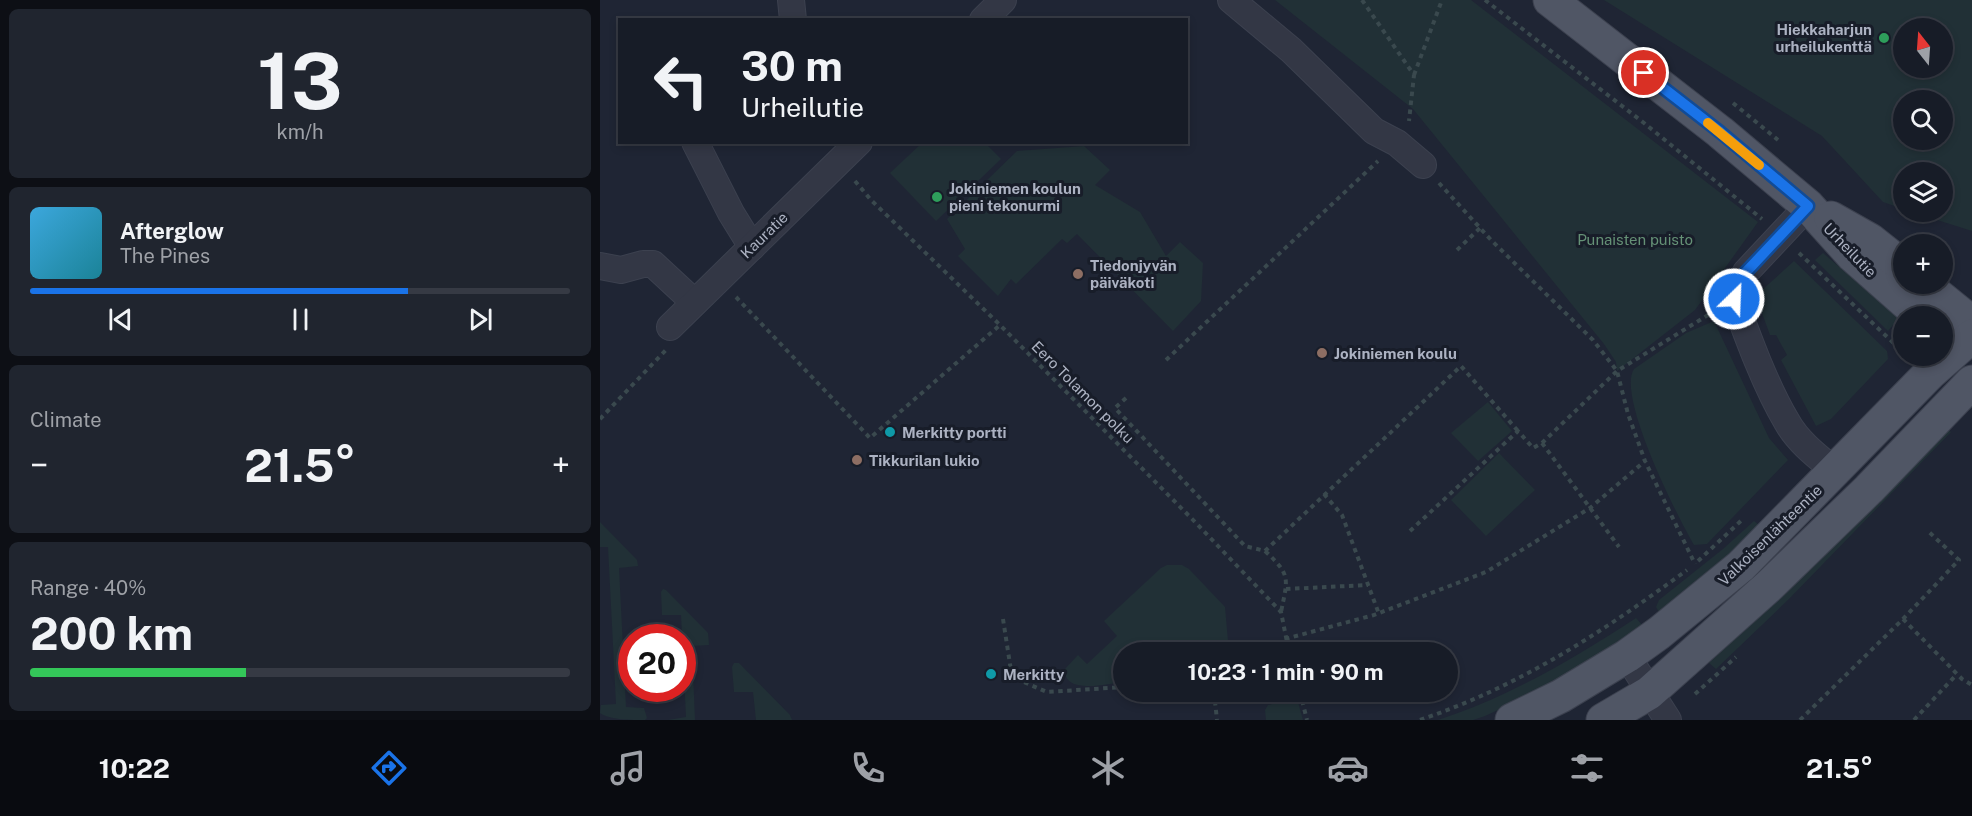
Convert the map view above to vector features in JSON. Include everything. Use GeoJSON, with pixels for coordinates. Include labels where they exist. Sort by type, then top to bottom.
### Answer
{"type":"FeatureCollection","features":[{"type":"Feature","properties":{"kind":"main road","name":"Urheilutie"},"geometry":{"type":"LineString","coordinates":[[1550,0],[1720,132],[1808,206],[1853,256],[1910,306]]}},
{"type":"Feature","properties":{"kind":"main road","name":"Urheilutie"},"geometry":{"type":"LineString","coordinates":[[1808,206],[1870,240],[1893,258]]}},
{"type":"Feature","properties":{"kind":"main road"},"geometry":{"type":"LineString","coordinates":[[1931,294],[1963,340]]}},
{"type":"Feature","properties":{"kind":"main road","name":"Valkoisenlähteentie"},"geometry":{"type":"LineString","coordinates":[[1512,720],[1561,696],[1627,656],[1741,566],[1963,340]]}},
{"type":"Feature","properties":{"kind":"main road"},"geometry":{"type":"LineString","coordinates":[[1603,720],[1649,693],[1770,585],[1869,489],[1972,382]]}},
{"type":"Feature","properties":{"kind":"street"},"geometry":{"type":"LineString","coordinates":[[791,0],[793,18]]}},
{"type":"Feature","properties":{"kind":"street"},"geometry":{"type":"LineString","coordinates":[[985,18],[1003,0]]}},
{"type":"Feature","properties":{"kind":"street"},"geometry":{"type":"LineString","coordinates":[[1231,0],[1291,50],[1374,131],[1397,143],[1424,165]]}},
{"type":"Feature","properties":{"kind":"street"},"geometry":{"type":"LineString","coordinates":[[696,144],[730,213],[752,247]]}},
{"type":"Feature","properties":{"kind":"street","name":"Kauratie"},"geometry":{"type":"LineString","coordinates":[[669,327],[752,247],[844,148]]}},
{"type":"Feature","properties":{"kind":"street"},"geometry":{"type":"LineString","coordinates":[[1808,206],[1746,272],[1734,299],[1762,371],[1787,424],[1811,451],[1835,471]]}},
{"type":"Feature","properties":{"kind":"street"},"geometry":{"type":"LineString","coordinates":[[600,266],[621,270],[643,264],[653,264],[694,302]]}},
{"type":"Feature","properties":{"kind":"street"},"geometry":{"type":"LineString","coordinates":[[1627,656],[1668,720]]}},
{"type":"Feature","properties":{"kind":"path"},"geometry":{"type":"LineString","coordinates":[[1362,0],[1414,75]]}},
{"type":"Feature","properties":{"kind":"path"},"geometry":{"type":"LineString","coordinates":[[1442,0],[1414,75],[1409,119],[1424,165],[1480,228],[1593,340],[1617,371],[1628,414],[1645,461],[1695,564]]}},
{"type":"Feature","properties":{"kind":"path"},"geometry":{"type":"LineString","coordinates":[[1485,0],[1695,163],[1781,236],[1893,343]]}},
{"type":"Feature","properties":{"kind":"path"},"geometry":{"type":"LineString","coordinates":[[1166,360],[1397,143]]}},
{"type":"Feature","properties":{"kind":"path","name":"Eero Tolamon polku"},"geometry":{"type":"LineString","coordinates":[[844,148],[848,173],[871,200],[1000,325],[1281,612]]}},
{"type":"Feature","properties":{"kind":"path"},"geometry":{"type":"LineString","coordinates":[[1457,250],[1480,228]]}},
{"type":"Feature","properties":{"kind":"path"},"geometry":{"type":"LineString","coordinates":[[729,290],[870,438],[1000,325]]}},
{"type":"Feature","properties":{"kind":"path"},"geometry":{"type":"LineString","coordinates":[[1265,551],[1461,366],[1533,448],[1542,443],[1617,371],[1734,299]]}},
{"type":"Feature","properties":{"kind":"path"},"geometry":{"type":"LineString","coordinates":[[600,419],[672,344],[669,327]]}},
{"type":"Feature","properties":{"kind":"path"},"geometry":{"type":"LineString","coordinates":[[1126,398],[1115,408],[1245,546],[1265,551],[1280,564],[1288,580],[1281,612],[1287,642]]}},
{"type":"Feature","properties":{"kind":"path"},"geometry":{"type":"LineString","coordinates":[[1410,531],[1518,431]]}},
{"type":"Feature","properties":{"kind":"path"},"geometry":{"type":"LineString","coordinates":[[1542,443],[1619,547]]}},
{"type":"Feature","properties":{"kind":"path"},"geometry":{"type":"LineString","coordinates":[[1286,639],[1379,614],[1486,572],[1590,508],[1645,461]]}},
{"type":"Feature","properties":{"kind":"path"},"geometry":{"type":"LineString","coordinates":[[1324,494],[1342,515],[1379,614]]}},
{"type":"Feature","properties":{"kind":"path"},"geometry":{"type":"LineString","coordinates":[[1420,720],[1494,692],[1564,654],[1640,605],[1695,564],[1749,514]]}},
{"type":"Feature","properties":{"kind":"path"},"geometry":{"type":"LineString","coordinates":[[1800,720],[1903,619],[1959,560],[1929,532]]}},
{"type":"Feature","properties":{"kind":"path"},"geometry":{"type":"LineString","coordinates":[[1286,589],[1368,585]]}},
{"type":"Feature","properties":{"kind":"path"},"geometry":{"type":"LineString","coordinates":[[1003,619],[1012,677],[1047,692],[1113,688]]}},
{"type":"Feature","properties":{"kind":"path"},"geometry":{"type":"LineString","coordinates":[[1903,619],[1972,685]]}},
{"type":"Feature","properties":{"kind":"path"},"geometry":{"type":"LineString","coordinates":[[1914,720],[1958,674]]}},
{"type":"Feature","properties":{"kind":"path"},"geometry":{"type":"LineString","coordinates":[[1215,702],[1217,720]]}},
{"type":"Feature","properties":{"kind":"path"},"geometry":{"type":"LineString","coordinates":[[1302,702],[1307,720]]}},
{"type":"Feature","properties":{"kind":"green space","name":"Punaisten puisto"},"geometry":{"type":"Polygon","coordinates":[[[1275,0],[1471,0],[1758,222],[1695,310],[1617,371],[1616,362],[1604,344],[1413,109],[1275,0]]]}},
{"type":"Feature","properties":{"kind":"green space"},"geometry":{"type":"Polygon","coordinates":[[[1604,0],[1972,0],[1972,231],[1944,222],[1953,222],[1953,162],[1893,162],[1893,206],[1883,202],[1822,136],[1604,0]]]}},
{"type":"Feature","properties":{"kind":"green space","name":"Jokiniemen koulun pieni tekonurmi"},"geometry":{"type":"Polygon","coordinates":[[[921,144],[986,144],[1001,159],[936,221],[890,173],[921,144]]]}},
{"type":"Feature","properties":{"kind":"green space"},"geometry":{"type":"Polygon","coordinates":[[[1084,146],[1110,170],[1095,185],[1140,212],[1166,256],[1180,242],[1203,263],[1201,301],[1173,331],[1077,234],[1067,243],[1062,239],[1016,284],[1011,279],[998,296],[958,256],[965,249],[947,219],[1017,151],[1084,146]]]}},
{"type":"Feature","properties":{"kind":"green space"},"geometry":{"type":"Polygon","coordinates":[[[1823,253],[1893,313],[1893,325],[1888,331],[1815,260],[1823,253]]]}},
{"type":"Feature","properties":{"kind":"green space"},"geometry":{"type":"Polygon","coordinates":[[[1794,261],[1887,351],[1888,359],[1831,419],[1816,426],[1781,360],[1787,355],[1776,335],[1770,335],[1759,305],[1761,291],[1794,261]]]}},
{"type":"Feature","properties":{"kind":"green space"},"geometry":{"type":"Polygon","coordinates":[[[1714,321],[1769,438],[1788,460],[1707,544],[1694,545],[1651,457],[1634,404],[1631,383],[1634,369],[1686,333],[1714,321]]]}},
{"type":"Feature","properties":{"kind":"green space"},"geometry":{"type":"Polygon","coordinates":[[[1488,402],[1512,431],[1478,461],[1451,433],[1488,402]]]}},
{"type":"Feature","properties":{"kind":"green space"},"geometry":{"type":"Polygon","coordinates":[[[1944,427],[1951,432],[1789,599],[1716,669],[1709,663],[1785,590],[1944,427]]]}},
{"type":"Feature","properties":{"kind":"green space"},"geometry":{"type":"Polygon","coordinates":[[[1499,453],[1535,490],[1486,536],[1451,500],[1499,453]]]}},
{"type":"Feature","properties":{"kind":"green space"},"geometry":{"type":"Polygon","coordinates":[[[1754,521],[1760,526],[1744,542],[1660,614],[1656,607],[1659,600],[1754,521]]]}},
{"type":"Feature","properties":{"kind":"green space"},"geometry":{"type":"Polygon","coordinates":[[[600,522],[637,560],[638,566],[619,568],[622,624],[618,624],[618,702],[626,702],[626,707],[644,708],[647,718],[645,720],[627,720],[600,713],[601,705],[616,704],[608,547],[600,547],[600,522]]]}},
{"type":"Feature","properties":{"kind":"green space"},"geometry":{"type":"Polygon","coordinates":[[[1167,565],[1182,565],[1189,569],[1225,607],[1228,642],[1113,642],[1113,684],[1087,686],[1071,682],[1066,677],[1065,669],[1078,655],[1087,664],[1117,636],[1104,621],[1167,565]]]}},
{"type":"Feature","properties":{"kind":"green space"},"geometry":{"type":"Polygon","coordinates":[[[663,589],[666,590],[708,633],[709,645],[696,646],[696,624],[681,624],[681,615],[662,615],[661,592],[663,589]]]}},
{"type":"Feature","properties":{"kind":"green space"},"geometry":{"type":"Polygon","coordinates":[[[1636,618],[1643,626],[1597,658],[1524,698],[1473,720],[1438,720],[1490,700],[1540,676],[1636,618]]]}},
{"type":"Feature","properties":{"kind":"green space"},"geometry":{"type":"Polygon","coordinates":[[[734,663],[739,663],[790,715],[792,720],[756,720],[753,692],[734,692],[732,667],[734,663]]]}},
{"type":"Feature","properties":{"kind":"green space"},"geometry":{"type":"Polygon","coordinates":[[[685,702],[694,702],[695,720],[668,720],[686,717],[685,702]]]}},
{"type":"Feature","properties":{"kind":"green space"},"geometry":{"type":"Polygon","coordinates":[[[1298,702],[1303,720],[1266,720],[1265,710],[1268,705],[1298,702]]]}},
{"type":"Feature","properties":{"kind":"slow traffic"},"geometry":{"type":"LineString","coordinates":[[1708,123],[1759,165]]}},
{"type":"Feature","properties":{"kind":"place","name":"Hiekkaharjun urheilukenttä"},"geometry":{"type":"Point","coordinates":[1884,38]}},
{"type":"Feature","properties":{"kind":"place","name":"Jokiniemen koulun pieni tekonurmi"},"geometry":{"type":"Point","coordinates":[937,197]}},
{"type":"Feature","properties":{"kind":"place","name":"Tiedonjyvän päiväkoti"},"geometry":{"type":"Point","coordinates":[1078,274]}},
{"type":"Feature","properties":{"kind":"place","name":"Jokiniemen koulu"},"geometry":{"type":"Point","coordinates":[1322,353]}},
{"type":"Feature","properties":{"kind":"place","name":"Merkitty portti"},"geometry":{"type":"Point","coordinates":[890,432]}},
{"type":"Feature","properties":{"kind":"place","name":"Tikkurilan lukio"},"geometry":{"type":"Point","coordinates":[857,460]}},
{"type":"Feature","properties":{"kind":"place","name":"Merkitty"},"geometry":{"type":"Point","coordinates":[991,674]}},
{"type":"Feature","properties":{"kind":"route"},"geometry":{"type":"LineString","coordinates":[[1644,73],[1720,132],[1808,206],[1746,272],[1734,299]]}}]}
